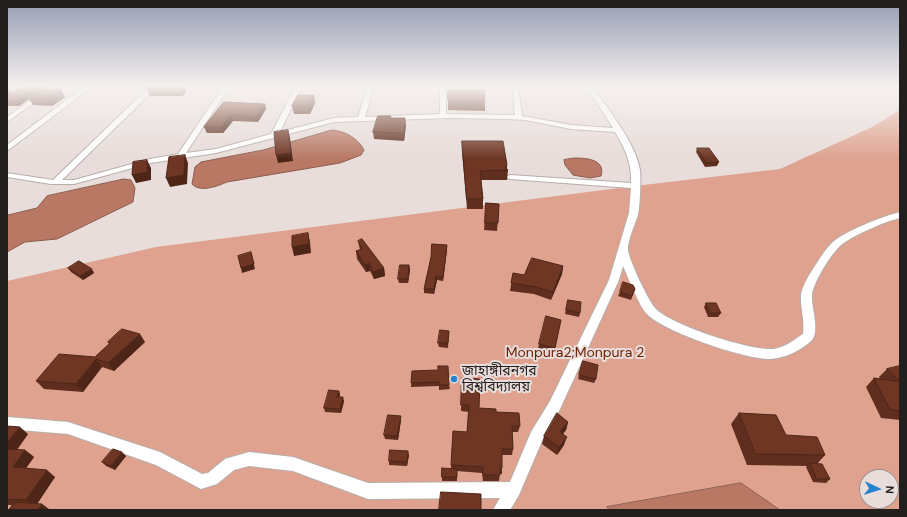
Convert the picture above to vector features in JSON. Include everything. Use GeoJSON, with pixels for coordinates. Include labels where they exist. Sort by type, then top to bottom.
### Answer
{"type":"FeatureCollection","features":[{"type":"Feature","properties":{"kind":"street"},"geometry":{"type":"LineString","coordinates":[[7,120],[21,110]]}},
{"type":"Feature","properties":{"kind":"street"},"geometry":{"type":"LineString","coordinates":[[7,149],[57,110]]}},
{"type":"Feature","properties":{"kind":"street"},"geometry":{"type":"LineString","coordinates":[[55,182],[129,110]]}},
{"type":"Feature","properties":{"kind":"street"},"geometry":{"type":"LineString","coordinates":[[180,157],[211,110]]}},
{"type":"Feature","properties":{"kind":"street"},"geometry":{"type":"LineString","coordinates":[[274,136],[287,110]]}},
{"type":"Feature","properties":{"kind":"street"},"geometry":{"type":"LineString","coordinates":[[361,120],[364,110]]}},
{"type":"Feature","properties":{"kind":"street"},"geometry":{"type":"LineString","coordinates":[[443,110],[443,116]]}},
{"type":"Feature","properties":{"kind":"street"},"geometry":{"type":"LineString","coordinates":[[518,110],[519,117]]}},
{"type":"Feature","properties":{"kind":"street"},"geometry":{"type":"LineString","coordinates":[[501,510],[514,490],[536,437],[555,405],[611,287],[634,213],[636,171],[631,154],[605,110]]}},
{"type":"Feature","properties":{"kind":"street"},"geometry":{"type":"LineString","coordinates":[[7,175],[55,182],[74,182],[150,161],[216,151],[334,120],[443,116],[519,117],[570,127],[618,130]]}},
{"type":"Feature","properties":{"kind":"street"},"geometry":{"type":"LineString","coordinates":[[510,177],[635,186]]}},
{"type":"Feature","properties":{"kind":"street"},"geometry":{"type":"LineString","coordinates":[[623,250],[630,270],[651,311],[669,323],[742,349],[767,354],[782,353],[808,336],[810,327],[806,298],[808,286],[837,244],[864,230],[900,215]]}},
{"type":"Feature","properties":{"kind":"street"},"geometry":{"type":"LineString","coordinates":[[7,422],[68,428],[160,459],[201,482],[212,479],[230,464],[249,460],[293,464],[368,491],[514,490]]}},
{"type":"Feature","properties":{"kind":"green space","name":"Monpura2;Monpura 2"},"geometry":{"type":"Polygon","coordinates":[[[900,110],[900,510],[780,510],[741,483],[607,507],[608,510],[7,510],[7,281],[156,247],[780,169],[872,127],[900,110]]]}},
{"type":"Feature","properties":{"kind":"shaded area"},"geometry":{"type":"Polygon","coordinates":[[[332,130],[342,132],[355,139],[364,150],[361,155],[340,163],[227,182],[209,188],[195,187],[192,184],[195,167],[201,162],[263,150],[332,130]]]}},
{"type":"Feature","properties":{"kind":"shaded area"},"geometry":{"type":"Polygon","coordinates":[[[574,158],[589,159],[598,163],[602,170],[601,176],[590,178],[573,175],[565,165],[564,160],[574,158]]]}},
{"type":"Feature","properties":{"kind":"shaded area"},"geometry":{"type":"Polygon","coordinates":[[[124,179],[131,180],[135,188],[133,202],[57,239],[25,242],[7,252],[7,213],[8,215],[37,208],[47,196],[124,179]]]}},
{"type":"Feature","properties":{"kind":"shaded area"},"geometry":{"type":"Polygon","coordinates":[[[741,483],[780,510],[609,510],[607,507],[741,483]]]}},
{"type":"Feature","properties":{"kind":"building"},"geometry":{"type":"Polygon","coordinates":[[[217,110],[261,110],[256,117],[231,115],[221,127],[204,127],[217,110]]]}},
{"type":"Feature","properties":{"kind":"building"},"geometry":{"type":"Polygon","coordinates":[[[378,116],[405,118],[404,133],[373,132],[378,116]]]}},
{"type":"Feature","properties":{"kind":"building"},"geometry":{"type":"Polygon","coordinates":[[[288,130],[291,153],[276,155],[274,132],[288,130]]]}},
{"type":"Feature","properties":{"kind":"building"},"geometry":{"type":"Polygon","coordinates":[[[462,141],[503,141],[507,165],[505,168],[508,170],[480,171],[483,199],[467,199],[462,141]]]}},
{"type":"Feature","properties":{"kind":"building"},"geometry":{"type":"Polygon","coordinates":[[[697,148],[709,148],[719,162],[707,163],[697,148]]]}},
{"type":"Feature","properties":{"kind":"building"},"geometry":{"type":"Polygon","coordinates":[[[185,155],[184,175],[166,178],[169,157],[185,155]]]}},
{"type":"Feature","properties":{"kind":"building"},"geometry":{"type":"Polygon","coordinates":[[[147,160],[147,172],[132,175],[133,162],[147,160]]]}},
{"type":"Feature","properties":{"kind":"building"},"geometry":{"type":"Polygon","coordinates":[[[486,203],[499,204],[498,223],[485,223],[486,203]]]}},
{"type":"Feature","properties":{"kind":"building"},"geometry":{"type":"Polygon","coordinates":[[[308,233],[309,244],[292,247],[292,236],[308,233]]]}},
{"type":"Feature","properties":{"kind":"building"},"geometry":{"type":"Polygon","coordinates":[[[362,239],[384,268],[373,272],[369,263],[365,265],[356,251],[362,249],[358,241],[362,239]]]}},
{"type":"Feature","properties":{"kind":"building"},"geometry":{"type":"Polygon","coordinates":[[[432,244],[447,245],[443,277],[436,276],[434,289],[424,289],[431,257],[432,244]]]}},
{"type":"Feature","properties":{"kind":"building"},"geometry":{"type":"Polygon","coordinates":[[[251,252],[254,264],[241,268],[238,256],[251,252]]]}},
{"type":"Feature","properties":{"kind":"building"},"geometry":{"type":"Polygon","coordinates":[[[532,258],[563,266],[553,292],[536,287],[511,283],[513,273],[524,275],[532,258]]]}},
{"type":"Feature","properties":{"kind":"building"},"geometry":{"type":"Polygon","coordinates":[[[79,261],[92,269],[80,276],[68,268],[79,261]]]}},
{"type":"Feature","properties":{"kind":"building"},"geometry":{"type":"Polygon","coordinates":[[[400,265],[409,265],[408,279],[398,279],[400,265]]]}},
{"type":"Feature","properties":{"kind":"building"},"geometry":{"type":"Polygon","coordinates":[[[623,282],[633,285],[635,289],[632,296],[620,292],[623,282]]]}},
{"type":"Feature","properties":{"kind":"building"},"geometry":{"type":"Polygon","coordinates":[[[568,300],[581,302],[580,313],[566,310],[568,300]]]}},
{"type":"Feature","properties":{"kind":"building"},"geometry":{"type":"Polygon","coordinates":[[[706,303],[716,303],[721,313],[710,313],[706,303]]]}},
{"type":"Feature","properties":{"kind":"building"},"geometry":{"type":"Polygon","coordinates":[[[546,316],[561,320],[555,348],[539,344],[546,316]]]}},
{"type":"Feature","properties":{"kind":"building"},"geometry":{"type":"Polygon","coordinates":[[[122,329],[140,334],[108,363],[96,359],[76,384],[36,381],[59,354],[95,357],[122,329]]]}},
{"type":"Feature","properties":{"kind":"building"},"geometry":{"type":"Polygon","coordinates":[[[440,330],[449,331],[448,343],[438,343],[440,330]]]}},
{"type":"Feature","properties":{"kind":"building"},"geometry":{"type":"Polygon","coordinates":[[[583,361],[598,365],[596,379],[579,375],[583,361]]]}},
{"type":"Feature","properties":{"kind":"building"},"geometry":{"type":"Polygon","coordinates":[[[438,366],[448,366],[449,385],[439,385],[439,382],[411,383],[412,371],[438,370],[438,366]]]}},
{"type":"Feature","properties":{"kind":"building"},"geometry":{"type":"Polygon","coordinates":[[[900,367],[900,381],[887,369],[900,367]]]}},
{"type":"Feature","properties":{"kind":"building"},"geometry":{"type":"Polygon","coordinates":[[[462,378],[480,379],[479,408],[496,409],[496,412],[519,413],[520,426],[512,426],[513,449],[502,449],[502,468],[500,468],[500,475],[483,475],[483,467],[451,465],[453,431],[467,432],[469,405],[461,405],[462,378]]]}},
{"type":"Feature","properties":{"kind":"building"},"geometry":{"type":"Polygon","coordinates":[[[874,378],[900,382],[900,411],[890,409],[874,378]]]}},
{"type":"Feature","properties":{"kind":"building"},"geometry":{"type":"Polygon","coordinates":[[[329,390],[339,391],[337,397],[343,397],[340,409],[324,408],[329,390]]]}},
{"type":"Feature","properties":{"kind":"building"},"geometry":{"type":"Polygon","coordinates":[[[557,413],[568,422],[560,432],[567,437],[559,447],[544,436],[557,413]]]}},
{"type":"Feature","properties":{"kind":"building"},"geometry":{"type":"Polygon","coordinates":[[[739,413],[776,415],[786,435],[817,437],[825,455],[756,454],[739,413]]]}},
{"type":"Feature","properties":{"kind":"building"},"geometry":{"type":"Polygon","coordinates":[[[388,415],[401,416],[397,436],[384,435],[388,415]]]}},
{"type":"Feature","properties":{"kind":"building"},"geometry":{"type":"Polygon","coordinates":[[[7,426],[20,427],[7,443],[7,426]]]}},
{"type":"Feature","properties":{"kind":"building"},"geometry":{"type":"Polygon","coordinates":[[[7,449],[25,450],[13,467],[47,470],[26,500],[7,499],[7,449]]]}},
{"type":"Feature","properties":{"kind":"building"},"geometry":{"type":"Polygon","coordinates":[[[113,449],[122,452],[111,466],[102,462],[113,449]]]}},
{"type":"Feature","properties":{"kind":"building"},"geometry":{"type":"Polygon","coordinates":[[[390,450],[408,451],[407,462],[389,461],[390,450]]]}},
{"type":"Feature","properties":{"kind":"building"},"geometry":{"type":"Polygon","coordinates":[[[810,463],[822,464],[830,479],[817,479],[810,463]]]}},
{"type":"Feature","properties":{"kind":"building"},"geometry":{"type":"Polygon","coordinates":[[[442,468],[457,469],[457,477],[442,477],[442,468]]]}},
{"type":"Feature","properties":{"kind":"building"},"geometry":{"type":"Polygon","coordinates":[[[441,492],[481,494],[481,510],[439,510],[441,492]]]}},
{"type":"Feature","properties":{"kind":"building"},"geometry":{"type":"Polygon","coordinates":[[[15,502],[42,504],[38,510],[9,510],[15,502]]]}},
{"type":"Feature","properties":{"kind":"place","name":"জাহাঙ্গীরনগর বিশ্ববিদ্যালয়"},"geometry":{"type":"Point","coordinates":[454,379]}}]}
